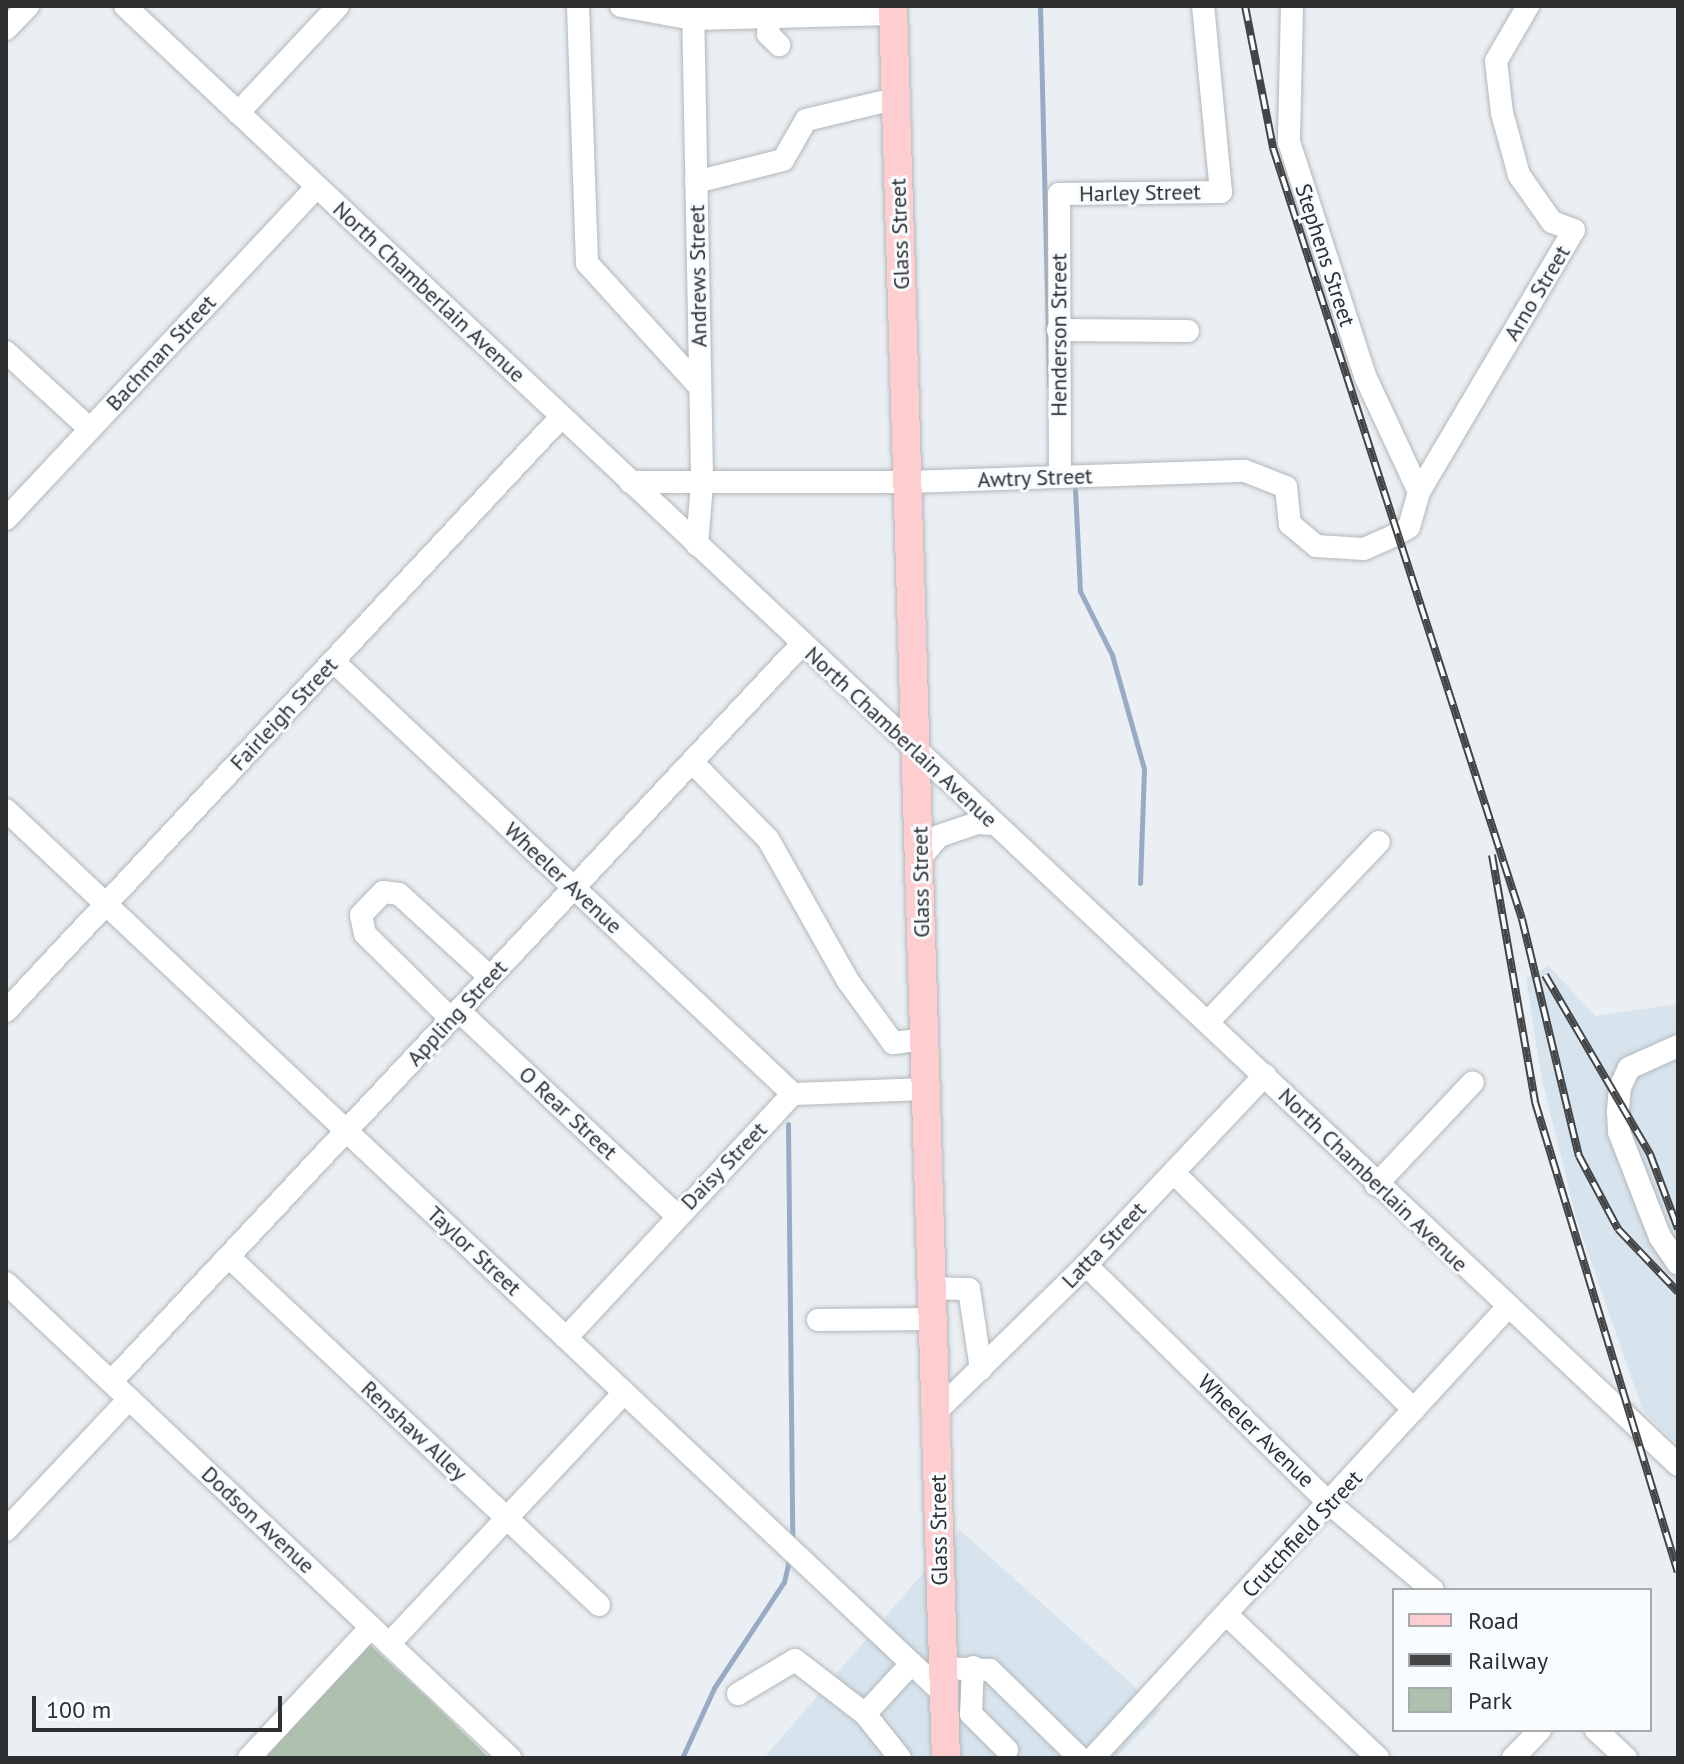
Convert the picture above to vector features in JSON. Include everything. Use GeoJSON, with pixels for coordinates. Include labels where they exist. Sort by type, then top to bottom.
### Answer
{"type":"FeatureCollection","features":[{"type":"Feature","properties":{"kind":"main road","name":"Glass Street"},"geometry":{"type":"LineString","coordinates":[[893,10],[938,1410],[946,1758]]}},
{"type":"Feature","properties":{"kind":"street"},"geometry":{"type":"LineString","coordinates":[[6,29],[28,6]]}},
{"type":"Feature","properties":{"kind":"street","name":"North Chamberlain Avenue"},"geometry":{"type":"LineString","coordinates":[[125,6],[993,824],[1265,1075],[1376,1185],[1678,1465]]}},
{"type":"Feature","properties":{"kind":"street"},"geometry":{"type":"LineString","coordinates":[[238,113],[338,6]]}},
{"type":"Feature","properties":{"kind":"street"},"geometry":{"type":"LineString","coordinates":[[578,6],[587,263],[700,387]]}},
{"type":"Feature","properties":{"kind":"street"},"geometry":{"type":"LineString","coordinates":[[621,6],[693,12],[893,10]]}},
{"type":"Feature","properties":{"kind":"street","name":"Harley Street"},"geometry":{"type":"LineString","coordinates":[[1059,194],[1221,192],[1203,6]]}},
{"type":"Feature","properties":{"kind":"street","name":"Stephens Street"},"geometry":{"type":"LineString","coordinates":[[1292,6],[1289,142],[1365,376],[1419,492]]}},
{"type":"Feature","properties":{"kind":"street","name":"Arno Street"},"geometry":{"type":"LineString","coordinates":[[1393,536],[1409,527],[1419,492],[1574,230],[1552,222],[1519,175],[1502,113],[1496,61],[1528,6]]}},
{"type":"Feature","properties":{"kind":"street","name":"Andrews Street"},"geometry":{"type":"LineString","coordinates":[[693,12],[702,484],[697,545]]}},
{"type":"Feature","properties":{"kind":"street"},"geometry":{"type":"LineString","coordinates":[[770,12],[768,34],[779,45]]}},
{"type":"Feature","properties":{"kind":"street"},"geometry":{"type":"LineString","coordinates":[[696,182],[783,160],[806,120],[895,99]]}},
{"type":"Feature","properties":{"kind":"street","name":"Bachman Street"},"geometry":{"type":"LineString","coordinates":[[6,519],[317,187]]}},
{"type":"Feature","properties":{"kind":"street","name":"Henderson Street"},"geometry":{"type":"LineString","coordinates":[[1059,194],[1060,476]]}},
{"type":"Feature","properties":{"kind":"street"},"geometry":{"type":"LineString","coordinates":[[1058,330],[1188,331]]}},
{"type":"Feature","properties":{"kind":"street"},"geometry":{"type":"LineString","coordinates":[[6,352],[90,429]]}},
{"type":"Feature","properties":{"kind":"street","name":"Fairleigh Street"},"geometry":{"type":"LineString","coordinates":[[6,1011],[561,417]]}},
{"type":"Feature","properties":{"kind":"street","name":"Awtry Street"},"geometry":{"type":"LineString","coordinates":[[630,482],[908,482],[1245,471],[1286,487],[1290,524],[1316,546],[1364,549],[1393,536]]}},
{"type":"Feature","properties":{"kind":"street","name":"Appling Street"},"geometry":{"type":"LineString","coordinates":[[111,1382],[802,644]]}},
{"type":"Feature","properties":{"kind":"street","name":"Wheeler Avenue"},"geometry":{"type":"LineString","coordinates":[[333,661],[793,1094]]}},
{"type":"Feature","properties":{"kind":"street"},"geometry":{"type":"LineString","coordinates":[[693,763],[768,839],[848,981],[893,1043],[925,1039]]}},
{"type":"Feature","properties":{"kind":"street","name":"Taylor Street"},"geometry":{"type":"LineString","coordinates":[[6,810],[912,1663],[942,1680]]}},
{"type":"Feature","properties":{"kind":"street"},"geometry":{"type":"LineString","coordinates":[[920,858],[939,836],[977,823],[993,824]]}},
{"type":"Feature","properties":{"kind":"street"},"geometry":{"type":"LineString","coordinates":[[1208,1022],[1379,842]]}},
{"type":"Feature","properties":{"kind":"street","name":"O Rear Street"},"geometry":{"type":"LineString","coordinates":[[490,977],[399,894],[383,892],[361,915],[365,934],[676,1215]]}},
{"type":"Feature","properties":{"kind":"street"},"geometry":{"type":"LineString","coordinates":[[1678,1046],[1629,1068],[1620,1087],[1618,1112],[1619,1132],[1660,1237],[1678,1264]]}},
{"type":"Feature","properties":{"kind":"street","name":"Latta Street"},"geometry":{"type":"LineString","coordinates":[[938,1410],[1086,1265],[1265,1075]]}},
{"type":"Feature","properties":{"kind":"street"},"geometry":{"type":"LineString","coordinates":[[1376,1185],[1473,1082]]}},
{"type":"Feature","properties":{"kind":"street"},"geometry":{"type":"LineString","coordinates":[[793,1094],[926,1089]]}},
{"type":"Feature","properties":{"kind":"street","name":"Daisy Street"},"geometry":{"type":"LineString","coordinates":[[566,1338],[676,1215],[793,1094]]}},
{"type":"Feature","properties":{"kind":"street"},"geometry":{"type":"LineString","coordinates":[[1174,1173],[1414,1410]]}},
{"type":"Feature","properties":{"kind":"street","name":"Renshaw Alley"},"geometry":{"type":"LineString","coordinates":[[229,1257],[599,1605]]}},
{"type":"Feature","properties":{"kind":"street","name":"Wheeler Avenue"},"geometry":{"type":"LineString","coordinates":[[1086,1265],[1330,1504],[1431,1588]]}},
{"type":"Feature","properties":{"kind":"street","name":"Dodson Avenue"},"geometry":{"type":"LineString","coordinates":[[6,1283],[510,1758]]}},
{"type":"Feature","properties":{"kind":"street"},"geometry":{"type":"LineString","coordinates":[[933,1288],[969,1289],[981,1369]]}},
{"type":"Feature","properties":{"kind":"street","name":"Crutchfield Street"},"geometry":{"type":"LineString","coordinates":[[1093,1758],[1330,1504],[1507,1308]]}},
{"type":"Feature","properties":{"kind":"street"},"geometry":{"type":"LineString","coordinates":[[818,1320],[934,1319]]}},
{"type":"Feature","properties":{"kind":"street"},"geometry":{"type":"LineString","coordinates":[[389,1644],[624,1393]]}},
{"type":"Feature","properties":{"kind":"street"},"geometry":{"type":"LineString","coordinates":[[6,1530],[129,1399]]}},
{"type":"Feature","properties":{"kind":"street"},"geometry":{"type":"LineString","coordinates":[[1227,1615],[1378,1758]]}},
{"type":"Feature","properties":{"kind":"street"},"geometry":{"type":"LineString","coordinates":[[249,1758],[371,1627]]}},
{"type":"Feature","properties":{"kind":"street"},"geometry":{"type":"LineString","coordinates":[[738,1694],[795,1660],[865,1714],[900,1758]]}},
{"type":"Feature","properties":{"kind":"street"},"geometry":{"type":"LineString","coordinates":[[865,1714],[912,1663]]}},
{"type":"Feature","properties":{"kind":"street"},"geometry":{"type":"LineString","coordinates":[[973,1667],[971,1714],[1007,1750]]}},
{"type":"Feature","properties":{"kind":"street"},"geometry":{"type":"LineString","coordinates":[[942,1680],[973,1667],[990,1670],[1080,1758]]}},
{"type":"Feature","properties":{"kind":"street"},"geometry":{"type":"LineString","coordinates":[[1513,1758],[1538,1732]]}},
{"type":"Feature","properties":{"kind":"street"},"geometry":{"type":"LineString","coordinates":[[1598,1732],[1626,1758]]}},
{"type":"Feature","properties":{"kind":"shaded area"},"geometry":{"type":"Polygon","coordinates":[[[1549,966],[1595,1016],[1678,1004],[1678,1445],[1643,1411],[1576,1218],[1541,1075],[1526,978],[1549,966]]]}},
{"type":"Feature","properties":{"kind":"shaded area"},"geometry":{"type":"Polygon","coordinates":[[[960,1530],[1161,1710],[1116,1758],[764,1758],[960,1530]]]}},
{"type":"Feature","properties":{"kind":"green space"},"geometry":{"type":"Polygon","coordinates":[[[368,1643],[430,1700],[489,1758],[262,1758],[368,1643]]]}},
{"type":"Feature","properties":{"kind":"waterway"},"geometry":{"type":"LineString","coordinates":[[1040,6],[1049,385]]}},
{"type":"Feature","properties":{"kind":"waterway"},"geometry":{"type":"LineString","coordinates":[[1075,489],[1080,591],[1112,655],[1144,769],[1140,883]]}},
{"type":"Feature","properties":{"kind":"waterway"},"geometry":{"type":"LineString","coordinates":[[788,1124],[792,1539]]}},
{"type":"Feature","properties":{"kind":"waterway"},"geometry":{"type":"LineString","coordinates":[[682,1758],[714,1688],[784,1582],[790,1557]]}},
{"type":"Feature","properties":{"kind":"railway"},"geometry":{"type":"LineString","coordinates":[[1245,6],[1273,148],[1522,919],[1579,1156],[1618,1229],[1678,1292]]}},
{"type":"Feature","properties":{"kind":"railway"},"geometry":{"type":"LineString","coordinates":[[1492,855],[1535,1102],[1678,1572]]}},
{"type":"Feature","properties":{"kind":"railway"},"geometry":{"type":"LineString","coordinates":[[1545,975],[1650,1154],[1678,1229]]}}]}
